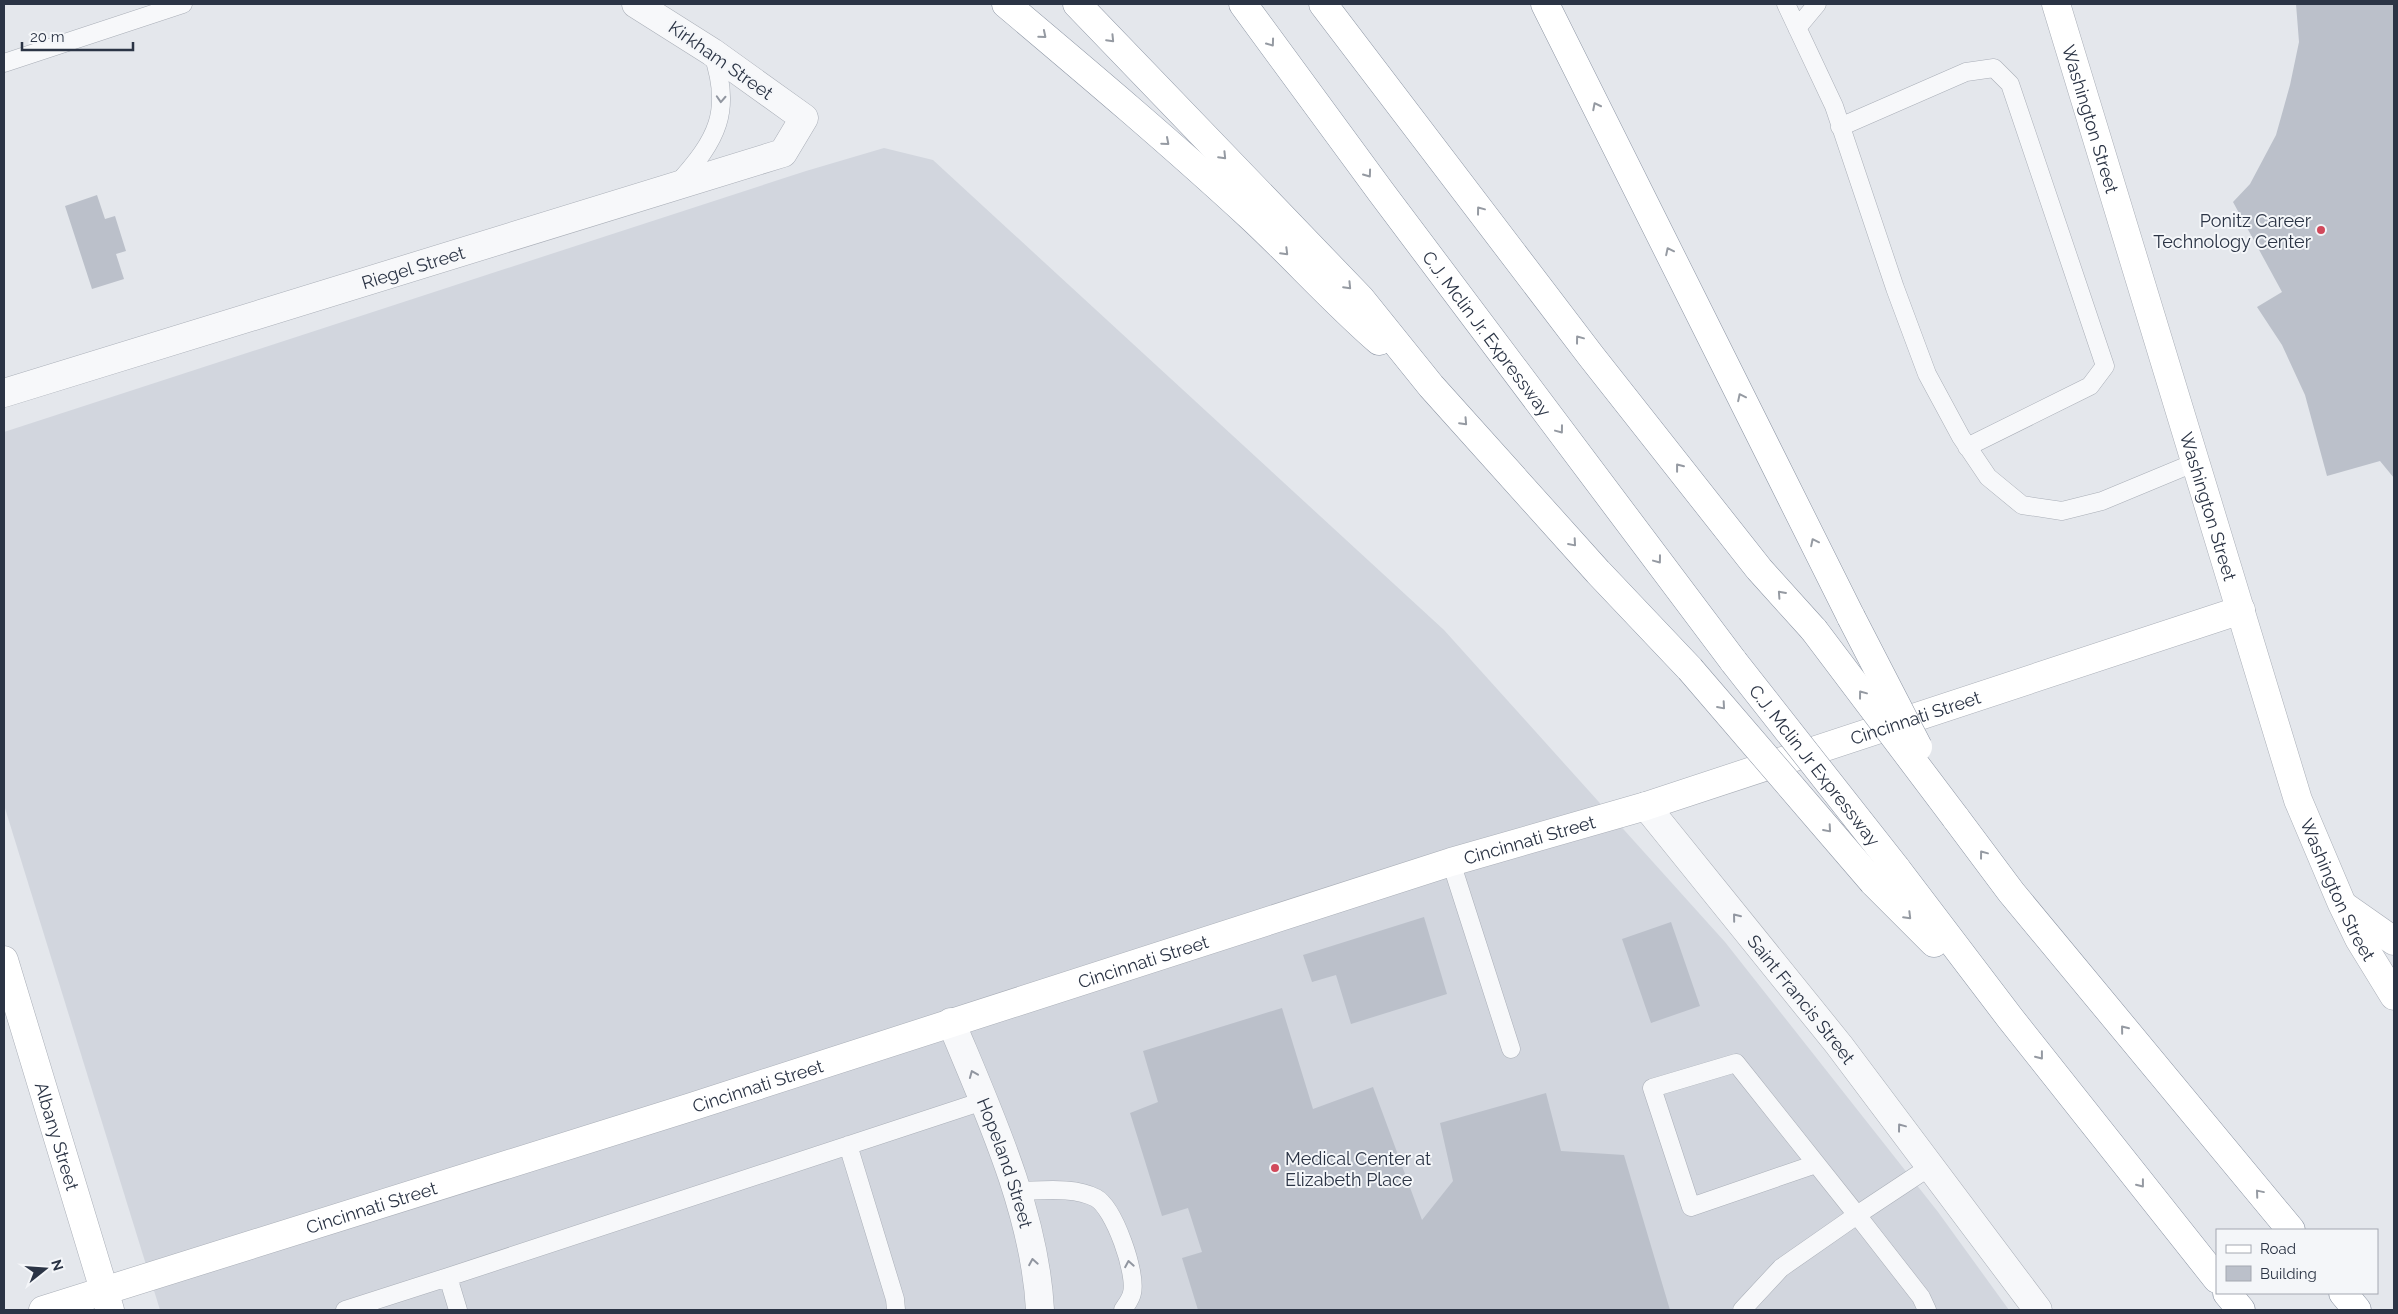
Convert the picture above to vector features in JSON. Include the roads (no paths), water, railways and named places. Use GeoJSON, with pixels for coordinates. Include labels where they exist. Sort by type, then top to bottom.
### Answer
{"type":"FeatureCollection","features":[{"type":"Feature","properties":{"kind":"main road"},"geometry":{"type":"LineString","coordinates":[[1006,4],[1096,80],[1252,218],[1345,312],[1431,386]]}},
{"type":"Feature","properties":{"kind":"main road"},"geometry":{"type":"LineString","coordinates":[[1077,4],[1361,299],[1431,386],[1598,572],[1884,875],[2010,1018],[2216,1278]]}},
{"type":"Feature","properties":{"kind":"main road","name":"C.J. Mclin Jr. Expressway"},"geometry":{"type":"LineString","coordinates":[[1243,4],[1734,662]]}},
{"type":"Feature","properties":{"kind":"main road"},"geometry":{"type":"LineString","coordinates":[[1324,4],[1597,364],[1759,569],[1814,630],[2011,892],[2290,1229]]}},
{"type":"Feature","properties":{"kind":"main road"},"geometry":{"type":"LineString","coordinates":[[1545,4],[1851,617],[1955,817]]}},
{"type":"Feature","properties":{"kind":"main road","name":"Washington Street"},"geometry":{"type":"LineString","coordinates":[[2056,4],[2298,800],[2326,870],[2359,939],[2394,996]]}},
{"type":"Feature","properties":{"kind":"main road","name":"Cincinnati Street"},"geometry":{"type":"LineString","coordinates":[[43,1310],[107,1300],[951,1022],[1451,862],[1646,806],[2241,610]]}},
{"type":"Feature","properties":{"kind":"main road","name":"C.J. Mclin Jr Expressway"},"geometry":{"type":"LineString","coordinates":[[1734,662],[1884,875]]}},
{"type":"Feature","properties":{"kind":"main road"},"geometry":{"type":"LineString","coordinates":[[2342,904],[2394,941]]}},
{"type":"Feature","properties":{"kind":"main road","name":"Albany Street"},"geometry":{"type":"LineString","coordinates":[[4,960],[107,1300]]}},
{"type":"Feature","properties":{"kind":"main road"},"geometry":{"type":"LineString","coordinates":[[2228,1294],[2241,1310]]}},
{"type":"Feature","properties":{"kind":"main road"},"geometry":{"type":"LineString","coordinates":[[2344,1294],[2357,1310]]}},
{"type":"Feature","properties":{"kind":"street","name":"Kirkham Street"},"geometry":{"type":"LineString","coordinates":[[636,4],[712,52],[804,118]]}},
{"type":"Feature","properties":{"kind":"street","name":"Riegel Street"},"geometry":{"type":"LineString","coordinates":[[4,393],[783,153],[804,118]]}},
{"type":"Feature","properties":{"kind":"street","name":"Saint Francis Street"},"geometry":{"type":"LineString","coordinates":[[1646,806],[1833,1038],[2038,1310]]}},
{"type":"Feature","properties":{"kind":"street","name":"Hopeland Street"},"geometry":{"type":"LineString","coordinates":[[951,1022],[983,1101],[1025,1222],[1040,1310]]}},
{"type":"Feature","properties":{"kind":"lane"},"geometry":{"type":"LineString","coordinates":[[4,63],[184,4]]}},
{"type":"Feature","properties":{"kind":"lane"},"geometry":{"type":"LineString","coordinates":[[1786,4],[1834,106],[1895,288],[1927,374],[1968,447],[1988,477],[2022,505],[2062,511],[2102,501],[2196,462]]}},
{"type":"Feature","properties":{"kind":"lane"},"geometry":{"type":"LineString","coordinates":[[1797,28],[1817,4]]}},
{"type":"Feature","properties":{"kind":"lane"},"geometry":{"type":"LineString","coordinates":[[674,187],[699,159],[716,131],[722,99],[720,75],[712,52]]}},
{"type":"Feature","properties":{"kind":"lane"},"geometry":{"type":"LineString","coordinates":[[1840,127],[1966,72],[1994,68],[2010,84],[2105,366],[2090,386],[1968,447]]}},
{"type":"Feature","properties":{"kind":"lane"},"geometry":{"type":"LineString","coordinates":[[1451,862],[1511,1048]]}},
{"type":"Feature","properties":{"kind":"lane"},"geometry":{"type":"LineString","coordinates":[[1816,1164],[1690,1207],[1652,1088],[1736,1063],[1857,1215],[1921,1297],[1927,1310]]}},
{"type":"Feature","properties":{"kind":"lane"},"geometry":{"type":"LineString","coordinates":[[345,1310],[983,1101]]}},
{"type":"Feature","properties":{"kind":"lane"},"geometry":{"type":"LineString","coordinates":[[848,1146],[895,1299],[896,1310]]}},
{"type":"Feature","properties":{"kind":"lane"},"geometry":{"type":"LineString","coordinates":[[1742,1310],[1781,1268],[1931,1166]]}},
{"type":"Feature","properties":{"kind":"lane"},"geometry":{"type":"LineString","coordinates":[[1015,1190],[1076,1192],[1097,1198],[1115,1220],[1129,1260],[1132,1292],[1123,1310]]}},
{"type":"Feature","properties":{"kind":"lane"},"geometry":{"type":"LineString","coordinates":[[448,1277],[458,1310]]}},
{"type":"Feature","properties":{"kind":"place","name":"Ponitz Career Technology Center"},"geometry":{"type":"Point","coordinates":[2321,230]}},
{"type":"Feature","properties":{"kind":"place","name":"Medical Center at Elizabeth Place"},"geometry":{"type":"Point","coordinates":[1275,1168]}}]}
